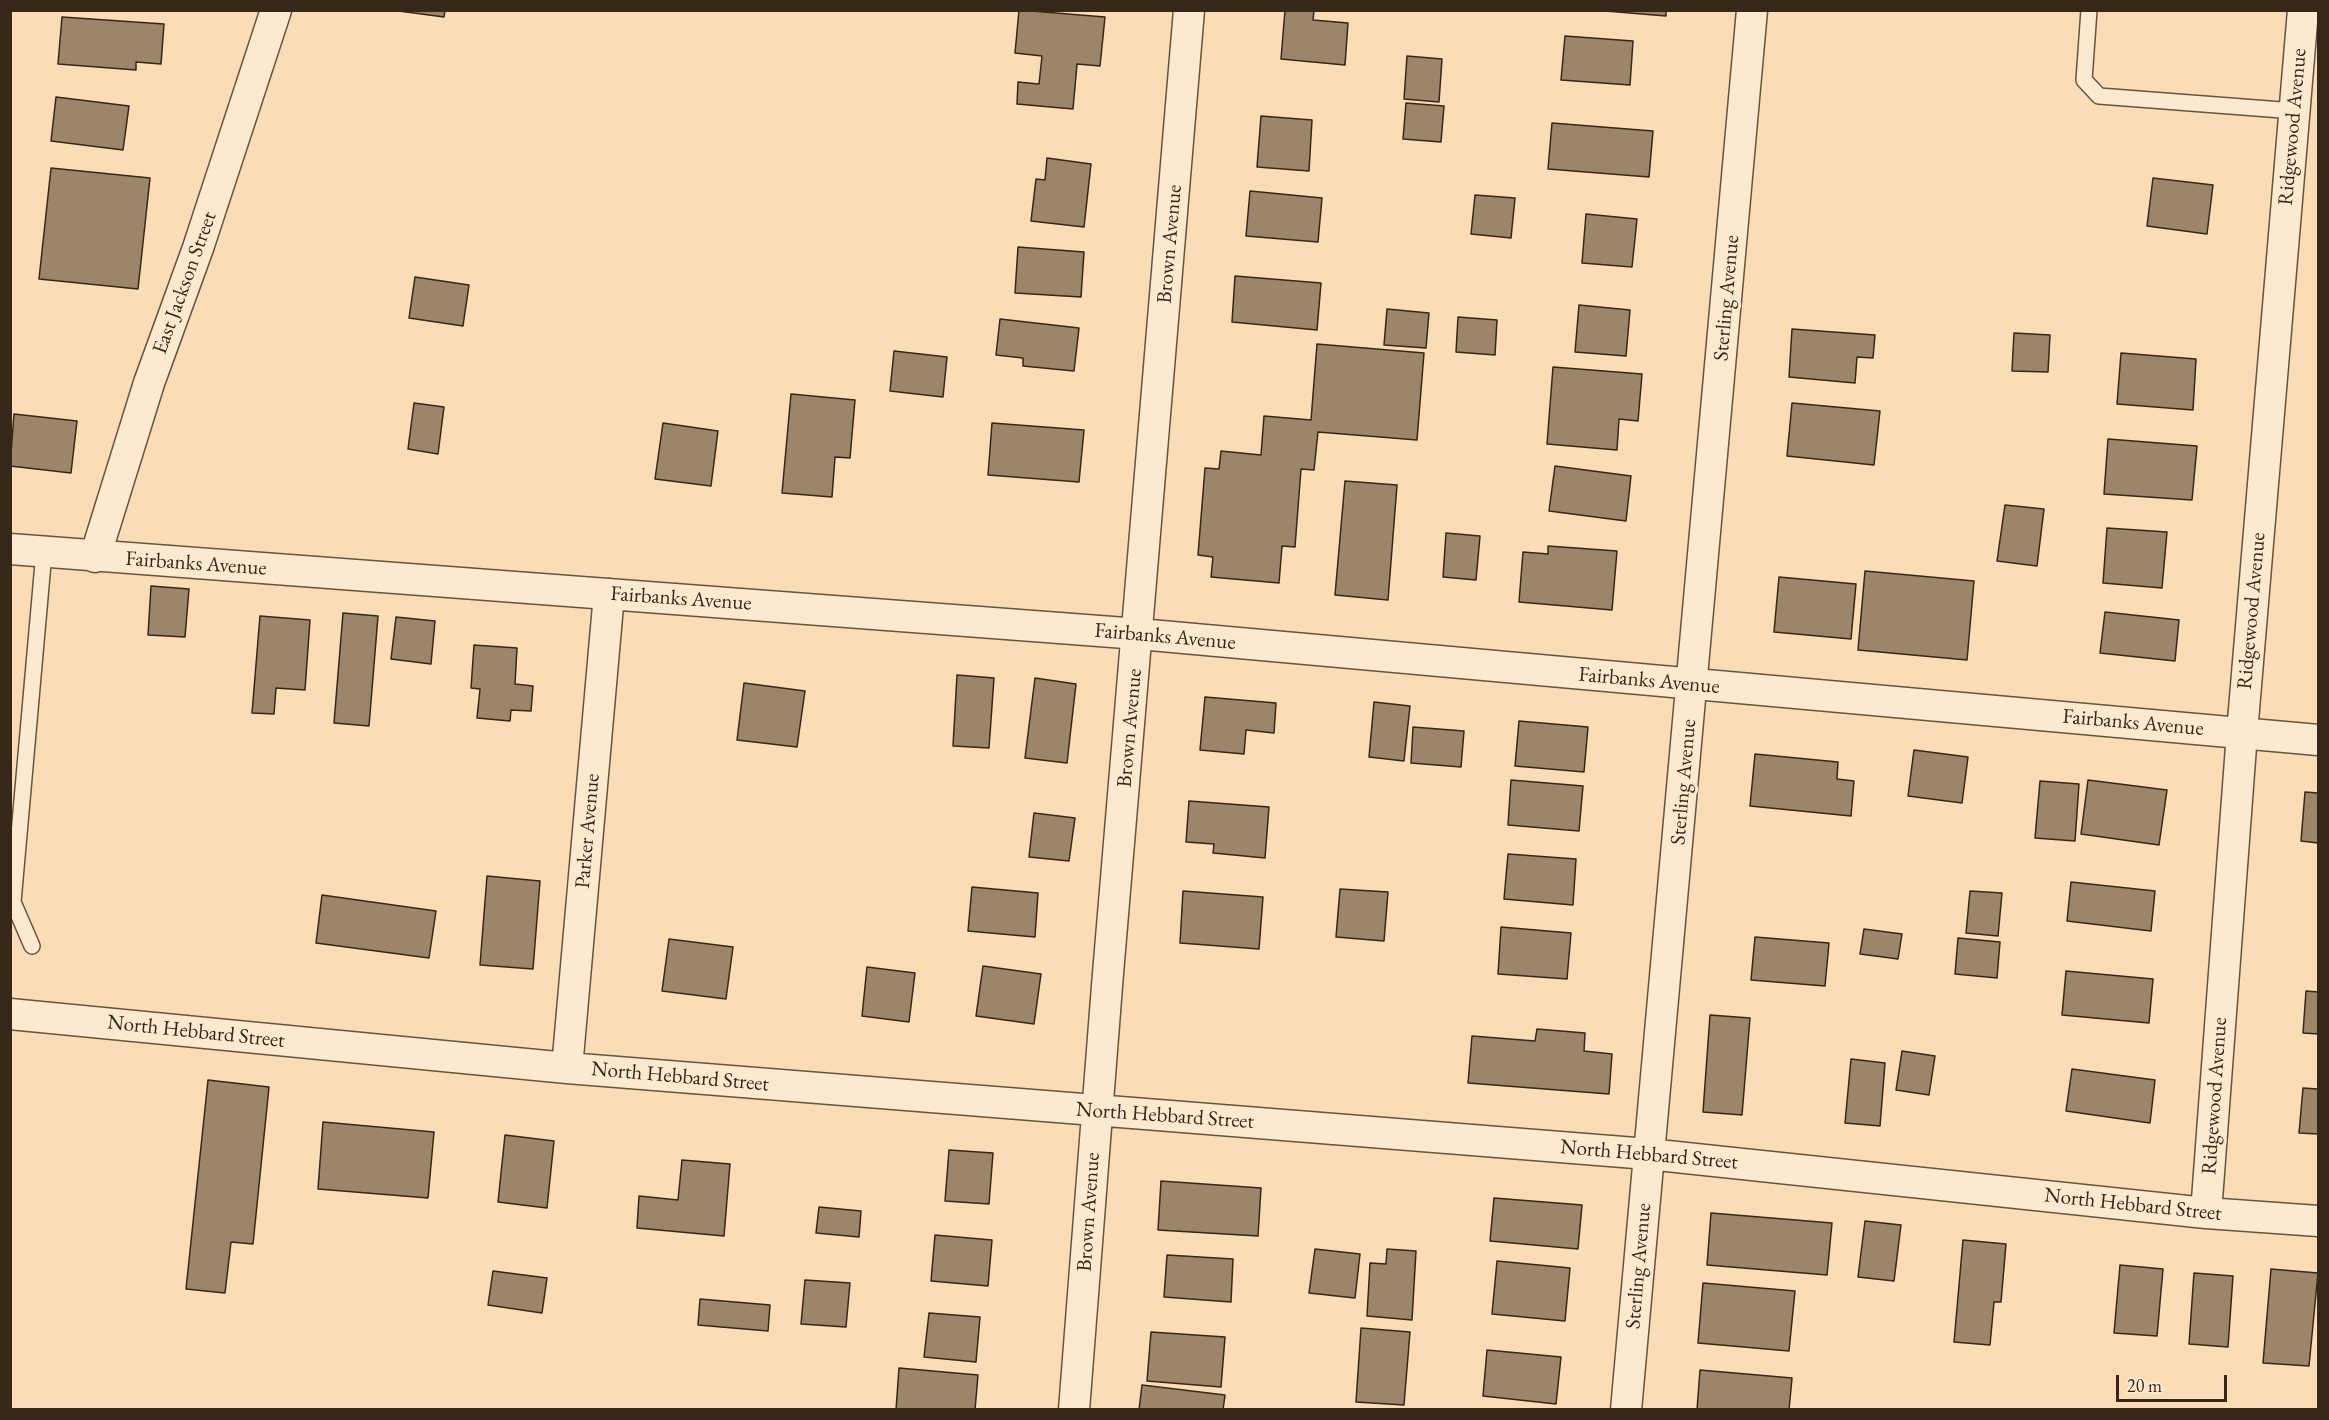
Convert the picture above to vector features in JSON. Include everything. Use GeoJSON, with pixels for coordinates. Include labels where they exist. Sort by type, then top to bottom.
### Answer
{"type":"FeatureCollection","features":[{"type":"Feature","properties":{"kind":"street","name":"East Jackson Street"},"geometry":{"type":"LineString","coordinates":[[95,557],[149,383],[198,248],[276,10]]}},
{"type":"Feature","properties":{"kind":"street","name":"Brown Avenue"},"geometry":{"type":"LineString","coordinates":[[1074,1410],[1096,1111],[1139,634],[1189,10]]}},
{"type":"Feature","properties":{"kind":"street","name":"Sterling Avenue"},"geometry":{"type":"LineString","coordinates":[[1626,1410],[1752,10]]}},
{"type":"Feature","properties":{"kind":"street","name":"Ridgewood Avenue"},"geometry":{"type":"LineString","coordinates":[[2206,1213],[2242,733],[2303,10]]}},
{"type":"Feature","properties":{"kind":"street","name":"Fairbanks Avenue"},"geometry":{"type":"LineString","coordinates":[[10,549],[1139,634],[2319,740]]}},
{"type":"Feature","properties":{"kind":"street","name":"Parker Avenue"},"geometry":{"type":"LineString","coordinates":[[567,1068],[609,594]]}},
{"type":"Feature","properties":{"kind":"street","name":"North Hebbard Street"},"geometry":{"type":"LineString","coordinates":[[10,1014],[567,1068],[1648,1154],[2206,1213],[2319,1221]]}},
{"type":"Feature","properties":{"kind":"lane"},"geometry":{"type":"LineString","coordinates":[[2089,10],[2084,80],[2098,96],[2295,111]]}},
{"type":"Feature","properties":{"kind":"lane"},"geometry":{"type":"LineString","coordinates":[[32,946],[13,902],[44,552]]}},
{"type":"Feature","properties":{"kind":"building"},"geometry":{"type":"Polygon","coordinates":[[[391,10],[445,10],[444,17],[391,10]]]}},
{"type":"Feature","properties":{"kind":"building"},"geometry":{"type":"Polygon","coordinates":[[[1019,10],[1105,17],[1100,66],[1077,64],[1073,109],[1017,104],[1018,82],[1039,84],[1042,56],[1015,53],[1019,10]]]}},
{"type":"Feature","properties":{"kind":"building"},"geometry":{"type":"Polygon","coordinates":[[[1285,10],[1314,10],[1313,20],[1348,23],[1345,65],[1281,59],[1285,10]]]}},
{"type":"Feature","properties":{"kind":"building"},"geometry":{"type":"Polygon","coordinates":[[[1593,10],[1666,10],[1666,16],[1593,10]]]}},
{"type":"Feature","properties":{"kind":"building"},"geometry":{"type":"Polygon","coordinates":[[[62,17],[164,24],[161,64],[136,62],[136,70],[58,64],[62,17]]]}},
{"type":"Feature","properties":{"kind":"building"},"geometry":{"type":"Polygon","coordinates":[[[1565,36],[1633,41],[1630,85],[1561,80],[1565,36]]]}},
{"type":"Feature","properties":{"kind":"building"},"geometry":{"type":"Polygon","coordinates":[[[1407,56],[1442,59],[1439,102],[1404,99],[1407,56]]]}},
{"type":"Feature","properties":{"kind":"building"},"geometry":{"type":"Polygon","coordinates":[[[56,97],[129,106],[123,150],[51,141],[56,97]]]}},
{"type":"Feature","properties":{"kind":"building"},"geometry":{"type":"Polygon","coordinates":[[[1406,103],[1444,106],[1441,142],[1403,139],[1406,103]]]}},
{"type":"Feature","properties":{"kind":"building"},"geometry":{"type":"Polygon","coordinates":[[[1261,116],[1312,120],[1309,171],[1257,167],[1261,116]]]}},
{"type":"Feature","properties":{"kind":"building"},"geometry":{"type":"Polygon","coordinates":[[[1552,123],[1653,131],[1649,177],[1548,169],[1552,123]]]}},
{"type":"Feature","properties":{"kind":"building"},"geometry":{"type":"Polygon","coordinates":[[[1047,158],[1091,164],[1084,227],[1031,221],[1036,179],[1045,180],[1047,158]]]}},
{"type":"Feature","properties":{"kind":"building"},"geometry":{"type":"Polygon","coordinates":[[[51,168],[150,178],[138,289],[39,279],[51,168]]]}},
{"type":"Feature","properties":{"kind":"building"},"geometry":{"type":"Polygon","coordinates":[[[2153,178],[2213,185],[2207,234],[2147,226],[2153,178]]]}},
{"type":"Feature","properties":{"kind":"building"},"geometry":{"type":"Polygon","coordinates":[[[1250,191],[1322,198],[1318,242],[1246,236],[1250,191]]]}},
{"type":"Feature","properties":{"kind":"building"},"geometry":{"type":"Polygon","coordinates":[[[1475,195],[1515,198],[1511,238],[1471,234],[1475,195]]]}},
{"type":"Feature","properties":{"kind":"building"},"geometry":{"type":"Polygon","coordinates":[[[1586,214],[1637,219],[1632,267],[1582,263],[1586,214]]]}},
{"type":"Feature","properties":{"kind":"building"},"geometry":{"type":"Polygon","coordinates":[[[1018,247],[1084,252],[1081,297],[1015,293],[1018,247]]]}},
{"type":"Feature","properties":{"kind":"building"},"geometry":{"type":"Polygon","coordinates":[[[1235,276],[1321,283],[1317,330],[1232,322],[1235,276]]]}},
{"type":"Feature","properties":{"kind":"building"},"geometry":{"type":"Polygon","coordinates":[[[415,277],[469,285],[463,326],[409,318],[415,277]]]}},
{"type":"Feature","properties":{"kind":"building"},"geometry":{"type":"Polygon","coordinates":[[[1579,305],[1630,310],[1626,356],[1575,352],[1579,305]]]}},
{"type":"Feature","properties":{"kind":"building"},"geometry":{"type":"Polygon","coordinates":[[[1387,309],[1429,313],[1426,348],[1384,345],[1387,309]]]}},
{"type":"Feature","properties":{"kind":"building"},"geometry":{"type":"Polygon","coordinates":[[[1458,317],[1497,320],[1495,355],[1456,352],[1458,317]]]}},
{"type":"Feature","properties":{"kind":"building"},"geometry":{"type":"Polygon","coordinates":[[[1000,319],[1079,328],[1074,371],[1023,366],[1023,358],[996,355],[1000,319]]]}},
{"type":"Feature","properties":{"kind":"building"},"geometry":{"type":"Polygon","coordinates":[[[1792,329],[1875,335],[1873,358],[1857,357],[1855,383],[1789,377],[1792,329]]]}},
{"type":"Feature","properties":{"kind":"building"},"geometry":{"type":"Polygon","coordinates":[[[2014,333],[2050,335],[2048,372],[2012,371],[2014,333]]]}},
{"type":"Feature","properties":{"kind":"building"},"geometry":{"type":"Polygon","coordinates":[[[1317,344],[1424,353],[1417,440],[1318,432],[1314,470],[1301,469],[1295,547],[1282,546],[1279,583],[1211,577],[1213,557],[1198,555],[1205,468],[1219,469],[1221,451],[1261,455],[1264,416],[1311,420],[1317,344]]]}},
{"type":"Feature","properties":{"kind":"building"},"geometry":{"type":"Polygon","coordinates":[[[894,351],[947,357],[943,397],[890,391],[894,351]]]}},
{"type":"Feature","properties":{"kind":"building"},"geometry":{"type":"Polygon","coordinates":[[[2121,353],[2196,359],[2193,410],[2117,404],[2121,353]]]}},
{"type":"Feature","properties":{"kind":"building"},"geometry":{"type":"Polygon","coordinates":[[[1553,367],[1642,374],[1638,421],[1619,419],[1617,450],[1547,444],[1553,367]]]}},
{"type":"Feature","properties":{"kind":"building"},"geometry":{"type":"Polygon","coordinates":[[[791,394],[855,400],[850,458],[835,457],[832,497],[782,493],[791,394]]]}},
{"type":"Feature","properties":{"kind":"building"},"geometry":{"type":"Polygon","coordinates":[[[414,403],[444,407],[438,454],[408,449],[414,403]]]}},
{"type":"Feature","properties":{"kind":"building"},"geometry":{"type":"Polygon","coordinates":[[[1792,403],[1880,411],[1874,465],[1787,456],[1792,403]]]}},
{"type":"Feature","properties":{"kind":"building"},"geometry":{"type":"Polygon","coordinates":[[[14,414],[77,421],[71,473],[10,466],[14,414]]]}},
{"type":"Feature","properties":{"kind":"building"},"geometry":{"type":"Polygon","coordinates":[[[663,423],[718,431],[711,486],[655,479],[663,423]]]}},
{"type":"Feature","properties":{"kind":"building"},"geometry":{"type":"Polygon","coordinates":[[[992,423],[1084,430],[1079,482],[988,475],[992,423]]]}},
{"type":"Feature","properties":{"kind":"building"},"geometry":{"type":"Polygon","coordinates":[[[2108,439],[2197,446],[2192,500],[2104,494],[2108,439]]]}},
{"type":"Feature","properties":{"kind":"building"},"geometry":{"type":"Polygon","coordinates":[[[1555,466],[1631,476],[1626,521],[1549,511],[1555,466]]]}},
{"type":"Feature","properties":{"kind":"building"},"geometry":{"type":"Polygon","coordinates":[[[1345,481],[1397,485],[1388,600],[1335,595],[1345,481]]]}},
{"type":"Feature","properties":{"kind":"building"},"geometry":{"type":"Polygon","coordinates":[[[2005,505],[2044,509],[2037,566],[1997,561],[2005,505]]]}},
{"type":"Feature","properties":{"kind":"building"},"geometry":{"type":"Polygon","coordinates":[[[2107,528],[2167,532],[2162,588],[2103,583],[2107,528]]]}},
{"type":"Feature","properties":{"kind":"building"},"geometry":{"type":"Polygon","coordinates":[[[1446,533],[1480,536],[1476,580],[1443,577],[1446,533]]]}},
{"type":"Feature","properties":{"kind":"building"},"geometry":{"type":"Polygon","coordinates":[[[1548,546],[1617,551],[1612,610],[1519,602],[1523,552],[1548,554],[1548,546]]]}},
{"type":"Feature","properties":{"kind":"building"},"geometry":{"type":"Polygon","coordinates":[[[1865,571],[1974,581],[1967,660],[1858,650],[1865,571]]]}},
{"type":"Feature","properties":{"kind":"building"},"geometry":{"type":"Polygon","coordinates":[[[1779,577],[1856,584],[1851,639],[1774,632],[1779,577]]]}},
{"type":"Feature","properties":{"kind":"building"},"geometry":{"type":"Polygon","coordinates":[[[151,586],[189,589],[185,637],[148,635],[151,586]]]}},
{"type":"Feature","properties":{"kind":"building"},"geometry":{"type":"Polygon","coordinates":[[[2105,612],[2179,620],[2175,661],[2100,653],[2105,612]]]}},
{"type":"Feature","properties":{"kind":"building"},"geometry":{"type":"Polygon","coordinates":[[[343,613],[378,616],[369,726],[334,723],[343,613]]]}},
{"type":"Feature","properties":{"kind":"building"},"geometry":{"type":"Polygon","coordinates":[[[260,616],[310,620],[305,690],[276,688],[274,714],[252,713],[260,616]]]}},
{"type":"Feature","properties":{"kind":"building"},"geometry":{"type":"Polygon","coordinates":[[[396,617],[435,621],[431,664],[391,659],[396,617]]]}},
{"type":"Feature","properties":{"kind":"building"},"geometry":{"type":"Polygon","coordinates":[[[474,645],[517,648],[515,684],[533,686],[531,711],[511,710],[510,721],[477,718],[480,689],[471,688],[474,645]]]}},
{"type":"Feature","properties":{"kind":"building"},"geometry":{"type":"Polygon","coordinates":[[[957,675],[994,678],[989,748],[953,746],[957,675]]]}},
{"type":"Feature","properties":{"kind":"building"},"geometry":{"type":"Polygon","coordinates":[[[1035,678],[1076,684],[1067,763],[1025,758],[1035,678]]]}},
{"type":"Feature","properties":{"kind":"building"},"geometry":{"type":"Polygon","coordinates":[[[744,683],[805,691],[797,747],[737,740],[744,683]]]}},
{"type":"Feature","properties":{"kind":"building"},"geometry":{"type":"Polygon","coordinates":[[[1205,697],[1276,703],[1274,733],[1246,730],[1244,754],[1200,750],[1205,697]]]}},
{"type":"Feature","properties":{"kind":"building"},"geometry":{"type":"Polygon","coordinates":[[[1374,702],[1410,706],[1404,761],[1369,757],[1374,702]]]}},
{"type":"Feature","properties":{"kind":"building"},"geometry":{"type":"Polygon","coordinates":[[[1519,721],[1588,727],[1584,772],[1515,766],[1519,721]]]}},
{"type":"Feature","properties":{"kind":"building"},"geometry":{"type":"Polygon","coordinates":[[[1413,727],[1464,731],[1461,767],[1411,763],[1413,727]]]}},
{"type":"Feature","properties":{"kind":"building"},"geometry":{"type":"Polygon","coordinates":[[[1914,750],[1968,757],[1962,803],[1908,796],[1914,750]]]}},
{"type":"Feature","properties":{"kind":"building"},"geometry":{"type":"Polygon","coordinates":[[[1755,754],[1838,762],[1837,779],[1854,781],[1851,816],[1750,806],[1755,754]]]}},
{"type":"Feature","properties":{"kind":"building"},"geometry":{"type":"Polygon","coordinates":[[[1511,780],[1583,786],[1579,831],[1508,825],[1511,780]]]}},
{"type":"Feature","properties":{"kind":"building"},"geometry":{"type":"Polygon","coordinates":[[[2088,780],[2167,790],[2159,845],[2081,834],[2088,780]]]}},
{"type":"Feature","properties":{"kind":"building"},"geometry":{"type":"Polygon","coordinates":[[[2040,781],[2079,784],[2075,841],[2035,838],[2040,781]]]}},
{"type":"Feature","properties":{"kind":"building"},"geometry":{"type":"Polygon","coordinates":[[[2305,792],[2318,793],[2318,843],[2301,841],[2305,792]]]}},
{"type":"Feature","properties":{"kind":"building"},"geometry":{"type":"Polygon","coordinates":[[[1189,801],[1269,807],[1265,858],[1213,853],[1214,844],[1186,842],[1189,801]]]}},
{"type":"Feature","properties":{"kind":"building"},"geometry":{"type":"Polygon","coordinates":[[[1034,813],[1075,818],[1069,861],[1029,857],[1034,813]]]}},
{"type":"Feature","properties":{"kind":"building"},"geometry":{"type":"Polygon","coordinates":[[[1508,854],[1576,859],[1573,905],[1504,899],[1508,854]]]}},
{"type":"Feature","properties":{"kind":"building"},"geometry":{"type":"Polygon","coordinates":[[[487,876],[540,881],[533,969],[480,965],[487,876]]]}},
{"type":"Feature","properties":{"kind":"building"},"geometry":{"type":"Polygon","coordinates":[[[2071,882],[2155,891],[2151,931],[2067,921],[2071,882]]]}},
{"type":"Feature","properties":{"kind":"building"},"geometry":{"type":"Polygon","coordinates":[[[972,887],[1038,893],[1035,937],[968,931],[972,887]]]}},
{"type":"Feature","properties":{"kind":"building"},"geometry":{"type":"Polygon","coordinates":[[[1340,889],[1388,892],[1384,941],[1336,937],[1340,889]]]}},
{"type":"Feature","properties":{"kind":"building"},"geometry":{"type":"Polygon","coordinates":[[[1183,891],[1263,897],[1259,949],[1180,943],[1183,891]]]}},
{"type":"Feature","properties":{"kind":"building"},"geometry":{"type":"Polygon","coordinates":[[[1970,891],[2002,893],[1998,936],[1966,933],[1970,891]]]}},
{"type":"Feature","properties":{"kind":"building"},"geometry":{"type":"Polygon","coordinates":[[[322,895],[436,911],[429,958],[316,943],[322,895]]]}},
{"type":"Feature","properties":{"kind":"building"},"geometry":{"type":"Polygon","coordinates":[[[1501,927],[1571,933],[1567,979],[1498,974],[1501,927]]]}},
{"type":"Feature","properties":{"kind":"building"},"geometry":{"type":"Polygon","coordinates":[[[1864,929],[1902,934],[1898,959],[1860,954],[1864,929]]]}},
{"type":"Feature","properties":{"kind":"building"},"geometry":{"type":"Polygon","coordinates":[[[1755,937],[1829,943],[1825,986],[1751,980],[1755,937]]]}},
{"type":"Feature","properties":{"kind":"building"},"geometry":{"type":"Polygon","coordinates":[[[1958,938],[2000,942],[1997,978],[1955,974],[1958,938]]]}},
{"type":"Feature","properties":{"kind":"building"},"geometry":{"type":"Polygon","coordinates":[[[669,939],[733,947],[726,999],[662,991],[669,939]]]}},
{"type":"Feature","properties":{"kind":"building"},"geometry":{"type":"Polygon","coordinates":[[[983,966],[1041,974],[1034,1024],[976,1016],[983,966]]]}},
{"type":"Feature","properties":{"kind":"building"},"geometry":{"type":"Polygon","coordinates":[[[867,967],[915,973],[909,1022],[862,1016],[867,967]]]}},
{"type":"Feature","properties":{"kind":"building"},"geometry":{"type":"Polygon","coordinates":[[[2066,971],[2153,979],[2149,1023],[2062,1015],[2066,971]]]}},
{"type":"Feature","properties":{"kind":"building"},"geometry":{"type":"Polygon","coordinates":[[[2306,991],[2318,992],[2318,1034],[2303,1033],[2306,991]]]}},
{"type":"Feature","properties":{"kind":"building"},"geometry":{"type":"Polygon","coordinates":[[[1710,1015],[1750,1018],[1742,1115],[1703,1112],[1710,1015]]]}},
{"type":"Feature","properties":{"kind":"building"},"geometry":{"type":"Polygon","coordinates":[[[1537,1029],[1585,1033],[1584,1051],[1612,1054],[1609,1094],[1468,1083],[1472,1036],[1535,1041],[1537,1029]]]}},
{"type":"Feature","properties":{"kind":"building"},"geometry":{"type":"Polygon","coordinates":[[[1902,1051],[1935,1056],[1929,1095],[1896,1090],[1902,1051]]]}},
{"type":"Feature","properties":{"kind":"building"},"geometry":{"type":"Polygon","coordinates":[[[1851,1059],[1885,1063],[1880,1126],[1845,1123],[1851,1059]]]}},
{"type":"Feature","properties":{"kind":"building"},"geometry":{"type":"Polygon","coordinates":[[[2072,1069],[2155,1080],[2150,1123],[2066,1111],[2072,1069]]]}},
{"type":"Feature","properties":{"kind":"building"},"geometry":{"type":"Polygon","coordinates":[[[208,1080],[269,1087],[253,1244],[231,1242],[225,1293],[186,1289],[208,1080]]]}},
{"type":"Feature","properties":{"kind":"building"},"geometry":{"type":"Polygon","coordinates":[[[2303,1088],[2318,1089],[2318,1134],[2299,1133],[2303,1088]]]}},
{"type":"Feature","properties":{"kind":"building"},"geometry":{"type":"Polygon","coordinates":[[[323,1122],[434,1132],[428,1198],[318,1189],[323,1122]]]}},
{"type":"Feature","properties":{"kind":"building"},"geometry":{"type":"Polygon","coordinates":[[[505,1135],[554,1141],[547,1208],[498,1202],[505,1135]]]}},
{"type":"Feature","properties":{"kind":"building"},"geometry":{"type":"Polygon","coordinates":[[[949,1150],[993,1153],[989,1204],[945,1201],[949,1150]]]}},
{"type":"Feature","properties":{"kind":"building"},"geometry":{"type":"Polygon","coordinates":[[[682,1160],[730,1164],[724,1236],[637,1228],[639,1196],[678,1200],[682,1160]]]}},
{"type":"Feature","properties":{"kind":"building"},"geometry":{"type":"Polygon","coordinates":[[[1161,1181],[1261,1188],[1258,1236],[1158,1230],[1161,1181]]]}},
{"type":"Feature","properties":{"kind":"building"},"geometry":{"type":"Polygon","coordinates":[[[1494,1198],[1582,1205],[1578,1249],[1490,1241],[1494,1198]]]}},
{"type":"Feature","properties":{"kind":"building"},"geometry":{"type":"Polygon","coordinates":[[[819,1207],[861,1211],[859,1237],[816,1233],[819,1207]]]}},
{"type":"Feature","properties":{"kind":"building"},"geometry":{"type":"Polygon","coordinates":[[[1711,1213],[1832,1223],[1827,1275],[1707,1265],[1711,1213]]]}},
{"type":"Feature","properties":{"kind":"building"},"geometry":{"type":"Polygon","coordinates":[[[1865,1221],[1901,1225],[1894,1281],[1858,1277],[1865,1221]]]}},
{"type":"Feature","properties":{"kind":"building"},"geometry":{"type":"Polygon","coordinates":[[[935,1235],[992,1240],[988,1286],[931,1281],[935,1235]]]}},
{"type":"Feature","properties":{"kind":"building"},"geometry":{"type":"Polygon","coordinates":[[[1963,1240],[2006,1244],[2001,1302],[1994,1302],[1990,1345],[1954,1342],[1963,1240]]]}},
{"type":"Feature","properties":{"kind":"building"},"geometry":{"type":"Polygon","coordinates":[[[1315,1249],[1360,1254],[1355,1298],[1309,1293],[1315,1249]]]}},
{"type":"Feature","properties":{"kind":"building"},"geometry":{"type":"Polygon","coordinates":[[[1387,1249],[1416,1251],[1412,1320],[1367,1316],[1370,1263],[1386,1264],[1387,1249]]]}},
{"type":"Feature","properties":{"kind":"building"},"geometry":{"type":"Polygon","coordinates":[[[1167,1255],[1233,1259],[1231,1302],[1164,1297],[1167,1255]]]}},
{"type":"Feature","properties":{"kind":"building"},"geometry":{"type":"Polygon","coordinates":[[[1497,1261],[1570,1268],[1565,1321],[1492,1314],[1497,1261]]]}},
{"type":"Feature","properties":{"kind":"building"},"geometry":{"type":"Polygon","coordinates":[[[2120,1265],[2163,1269],[2157,1336],[2114,1333],[2120,1265]]]}},
{"type":"Feature","properties":{"kind":"building"},"geometry":{"type":"Polygon","coordinates":[[[2271,1269],[2318,1273],[2309,1366],[2263,1363],[2271,1269]]]}},
{"type":"Feature","properties":{"kind":"building"},"geometry":{"type":"Polygon","coordinates":[[[493,1271],[547,1278],[542,1313],[488,1305],[493,1271]]]}},
{"type":"Feature","properties":{"kind":"building"},"geometry":{"type":"Polygon","coordinates":[[[2194,1273],[2233,1276],[2228,1347],[2189,1344],[2194,1273]]]}},
{"type":"Feature","properties":{"kind":"building"},"geometry":{"type":"Polygon","coordinates":[[[805,1280],[850,1283],[846,1327],[801,1324],[805,1280]]]}},
{"type":"Feature","properties":{"kind":"building"},"geometry":{"type":"Polygon","coordinates":[[[1703,1283],[1795,1291],[1789,1351],[1698,1343],[1703,1283]]]}},
{"type":"Feature","properties":{"kind":"building"},"geometry":{"type":"Polygon","coordinates":[[[700,1299],[770,1305],[768,1331],[698,1325],[700,1299]]]}},
{"type":"Feature","properties":{"kind":"building"},"geometry":{"type":"Polygon","coordinates":[[[929,1313],[980,1317],[976,1362],[924,1357],[929,1313]]]}},
{"type":"Feature","properties":{"kind":"building"},"geometry":{"type":"Polygon","coordinates":[[[1361,1328],[1410,1332],[1404,1405],[1356,1402],[1361,1328]]]}},
{"type":"Feature","properties":{"kind":"building"},"geometry":{"type":"Polygon","coordinates":[[[1151,1332],[1225,1337],[1221,1387],[1147,1381],[1151,1332]]]}},
{"type":"Feature","properties":{"kind":"building"},"geometry":{"type":"Polygon","coordinates":[[[1487,1350],[1561,1357],[1556,1404],[1483,1396],[1487,1350]]]}},
{"type":"Feature","properties":{"kind":"building"},"geometry":{"type":"Polygon","coordinates":[[[899,1368],[978,1375],[975,1410],[896,1410],[899,1368]]]}},
{"type":"Feature","properties":{"kind":"building"},"geometry":{"type":"Polygon","coordinates":[[[1700,1370],[1792,1378],[1789,1410],[1697,1410],[1700,1370]]]}},
{"type":"Feature","properties":{"kind":"building"},"geometry":{"type":"Polygon","coordinates":[[[1142,1385],[1225,1395],[1223,1410],[1139,1410],[1142,1385]]]}}]}
